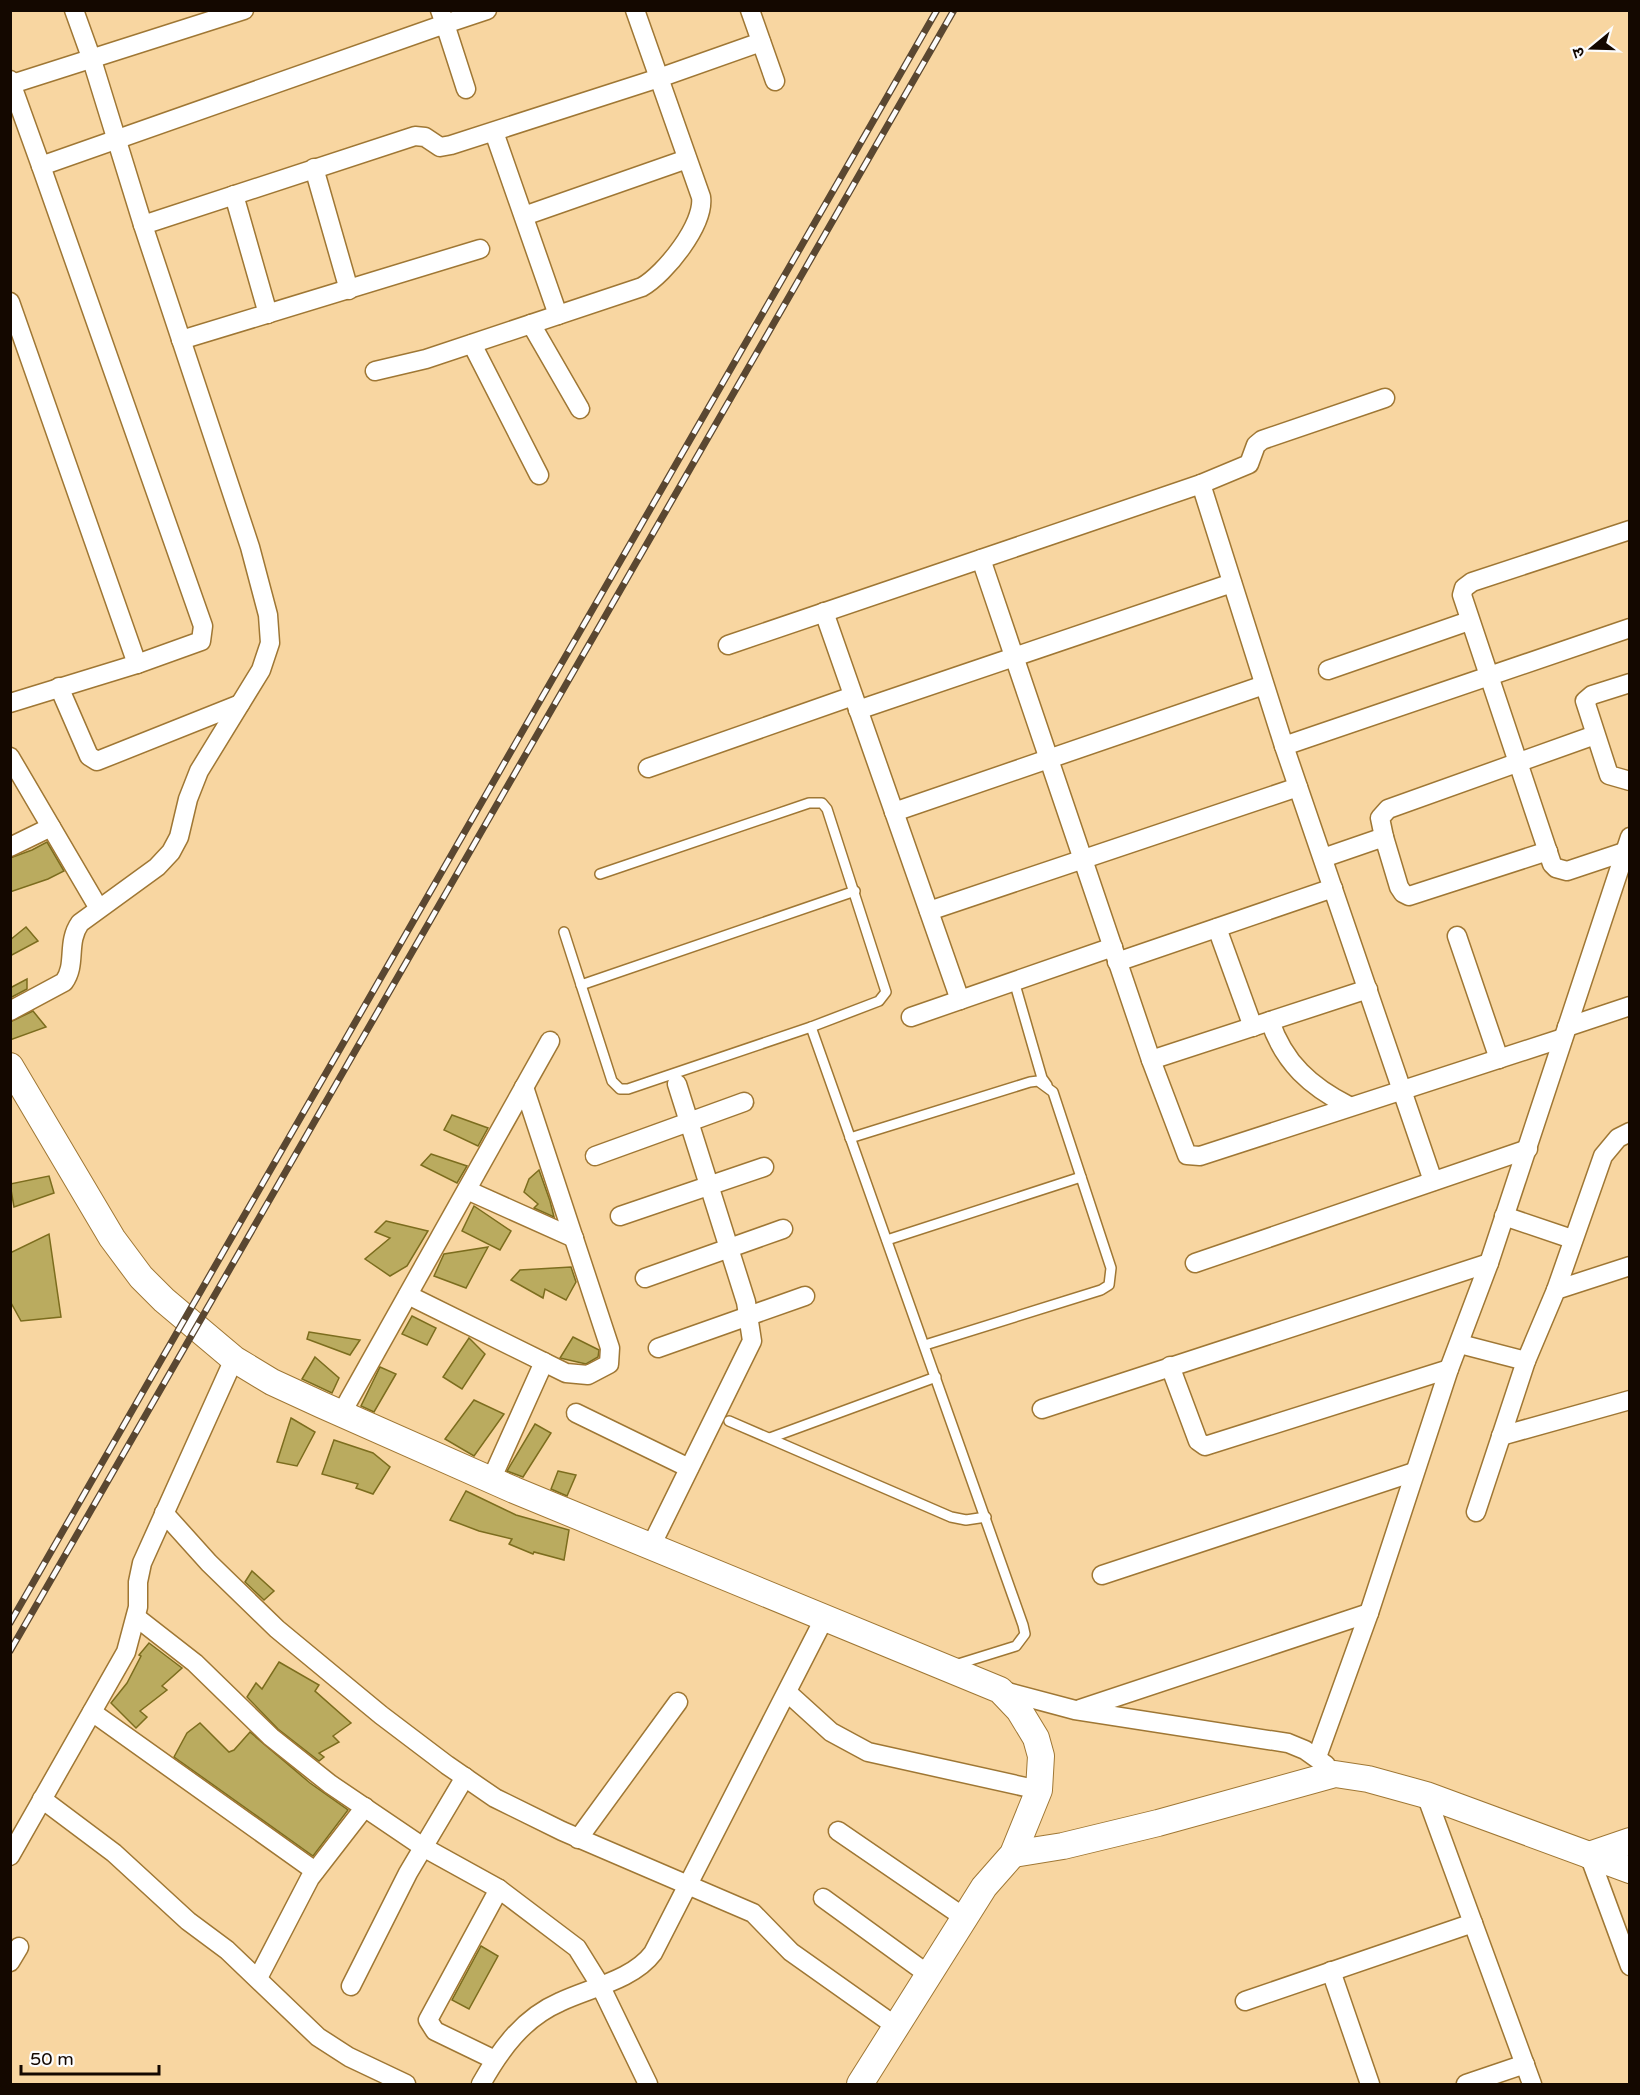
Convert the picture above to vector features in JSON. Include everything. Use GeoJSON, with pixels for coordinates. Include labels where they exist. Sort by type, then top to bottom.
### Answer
{"type":"FeatureCollection","features":[{"type":"Feature","properties":{"kind":"street"},"geometry":{"type":"LineString","coordinates":[[10,1011],[64,982],[69,974],[73,933],[80,923],[98,907],[157,867],[171,852],[179,837],[199,771],[261,670],[270,643],[268,615],[250,548],[74,10]]}},
{"type":"Feature","properties":{"kind":"street"},"geometry":{"type":"LineString","coordinates":[[10,703],[137,664],[201,641],[203,626],[11,82],[92,60],[244,10]]}},
{"type":"Feature","properties":{"kind":"street"},"geometry":{"type":"LineString","coordinates":[[41,166],[443,17],[487,10]]}},
{"type":"Feature","properties":{"kind":"street"},"geometry":{"type":"LineString","coordinates":[[375,371],[472,344],[642,287],[661,273],[696,225],[703,208],[635,10]]}},
{"type":"Feature","properties":{"kind":"street"},"geometry":{"type":"LineString","coordinates":[[750,10],[775,81]]}},
{"type":"Feature","properties":{"kind":"street"},"geometry":{"type":"LineString","coordinates":[[443,17],[466,89]]}},
{"type":"Feature","properties":{"kind":"street"},"geometry":{"type":"LineString","coordinates":[[143,225],[415,136],[424,137],[440,147],[494,132],[760,42]]}},
{"type":"Feature","properties":{"kind":"street"},"geometry":{"type":"LineString","coordinates":[[494,132],[558,315]]}},
{"type":"Feature","properties":{"kind":"street"},"geometry":{"type":"LineString","coordinates":[[524,216],[687,159]]}},
{"type":"Feature","properties":{"kind":"street"},"geometry":{"type":"LineString","coordinates":[[314,168],[349,290]]}},
{"type":"Feature","properties":{"kind":"street"},"geometry":{"type":"LineString","coordinates":[[234,195],[268,314]]}},
{"type":"Feature","properties":{"kind":"street"},"geometry":{"type":"LineString","coordinates":[[181,340],[480,249]]}},
{"type":"Feature","properties":{"kind":"street"},"geometry":{"type":"LineString","coordinates":[[10,302],[137,664]]}},
{"type":"Feature","properties":{"kind":"street"},"geometry":{"type":"LineString","coordinates":[[531,324],[580,409]]}},
{"type":"Feature","properties":{"kind":"street"},"geometry":{"type":"LineString","coordinates":[[472,344],[539,475]]}},
{"type":"Feature","properties":{"kind":"street"},"geometry":{"type":"LineString","coordinates":[[728,645],[1201,484],[1249,464],[1256,445],[1262,440],[1385,398]]}},
{"type":"Feature","properties":{"kind":"street"},"geometry":{"type":"LineString","coordinates":[[1201,484],[1284,746],[1433,1181]]}},
{"type":"Feature","properties":{"kind":"street"},"geometry":{"type":"LineString","coordinates":[[1627,844],[1561,871],[1552,864],[1462,595],[1464,588],[1472,582],[1629,530]]}},
{"type":"Feature","properties":{"kind":"street"},"geometry":{"type":"LineString","coordinates":[[981,559],[1151,1060],[1184,1150],[1193,1157],[1499,1059],[1629,1006]]}},
{"type":"Feature","properties":{"kind":"street"},"geometry":{"type":"LineString","coordinates":[[648,768],[856,703],[1014,657],[1232,583]]}},
{"type":"Feature","properties":{"kind":"street"},"geometry":{"type":"LineString","coordinates":[[824,612],[960,1000]]}},
{"type":"Feature","properties":{"kind":"street"},"geometry":{"type":"LineString","coordinates":[[1328,670],[1469,621]]}},
{"type":"Feature","properties":{"kind":"street"},"geometry":{"type":"LineString","coordinates":[[1284,746],[1629,628]]}},
{"type":"Feature","properties":{"kind":"street"},"geometry":{"type":"LineString","coordinates":[[1629,683],[1587,697],[1586,707],[1609,775],[1629,782]]}},
{"type":"Feature","properties":{"kind":"street"},"geometry":{"type":"LineString","coordinates":[[894,812],[1264,685]]}},
{"type":"Feature","properties":{"kind":"street"},"geometry":{"type":"LineString","coordinates":[[59,687],[89,756],[97,761],[240,704]]}},
{"type":"Feature","properties":{"kind":"street"},"geometry":{"type":"LineString","coordinates":[[1548,851],[1409,896],[1399,887],[1380,818],[1388,809],[1595,735]]}},
{"type":"Feature","properties":{"kind":"street"},"geometry":{"type":"LineString","coordinates":[[10,757],[98,907]]}},
{"type":"Feature","properties":{"kind":"street"},"geometry":{"type":"LineString","coordinates":[[929,911],[1298,787]]}},
{"type":"Feature","properties":{"kind":"street"},"geometry":{"type":"LineString","coordinates":[[10,847],[51,827]]}},
{"type":"Feature","properties":{"kind":"street"},"geometry":{"type":"LineString","coordinates":[[1323,858],[1384,837]]}},
{"type":"Feature","properties":{"kind":"street"},"geometry":{"type":"LineString","coordinates":[[1326,1766],[1369,1613],[1414,1472],[1528,1149],[1627,844]]}},
{"type":"Feature","properties":{"kind":"street"},"geometry":{"type":"LineString","coordinates":[[911,1017],[1014,981],[1217,928],[1333,888]]}},
{"type":"Feature","properties":{"kind":"street"},"geometry":{"type":"LineString","coordinates":[[1217,928],[1261,1024],[1305,1078],[1324,1094],[1349,1106]]}},
{"type":"Feature","properties":{"kind":"street"},"geometry":{"type":"LineString","coordinates":[[1457,936],[1499,1059]]}},
{"type":"Feature","properties":{"kind":"street"},"geometry":{"type":"LineString","coordinates":[[1151,1060],[1368,989]]}},
{"type":"Feature","properties":{"kind":"street"},"geometry":{"type":"LineString","coordinates":[[341,1414],[550,1041]]}},
{"type":"Feature","properties":{"kind":"street"},"geometry":{"type":"LineString","coordinates":[[10,1066],[112,1238],[141,1277],[164,1300],[234,1359],[272,1382],[491,1480],[1000,1690],[1075,1710],[1288,1743],[1326,1766],[1426,1795],[1629,1870]]}},
{"type":"Feature","properties":{"kind":"street"},"geometry":{"type":"LineString","coordinates":[[651,1546],[752,1341],[749,1316],[677,1084]]}},
{"type":"Feature","properties":{"kind":"street"},"geometry":{"type":"LineString","coordinates":[[408,1295],[575,1375],[588,1374],[609,1364],[610,1348],[524,1087]]}},
{"type":"Feature","properties":{"kind":"street"},"geometry":{"type":"LineString","coordinates":[[595,1156],[744,1102]]}},
{"type":"Feature","properties":{"kind":"street"},"geometry":{"type":"LineString","coordinates":[[1476,1512],[1526,1361],[1556,1290],[1602,1156],[1618,1138],[1629,1132]]}},
{"type":"Feature","properties":{"kind":"street"},"geometry":{"type":"LineString","coordinates":[[1195,1263],[1528,1149]]}},
{"type":"Feature","properties":{"kind":"street"},"geometry":{"type":"LineString","coordinates":[[620,1216],[764,1167]]}},
{"type":"Feature","properties":{"kind":"street"},"geometry":{"type":"LineString","coordinates":[[467,1190],[574,1238]]}},
{"type":"Feature","properties":{"kind":"street"},"geometry":{"type":"LineString","coordinates":[[1504,1216],[1572,1239]]}},
{"type":"Feature","properties":{"kind":"street"},"geometry":{"type":"LineString","coordinates":[[645,1278],[783,1229]]}},
{"type":"Feature","properties":{"kind":"street"},"geometry":{"type":"LineString","coordinates":[[1041,1409],[1489,1263]]}},
{"type":"Feature","properties":{"kind":"street"},"geometry":{"type":"LineString","coordinates":[[1556,1290],[1629,1266]]}},
{"type":"Feature","properties":{"kind":"street"},"geometry":{"type":"LineString","coordinates":[[658,1348],[805,1296]]}},
{"type":"Feature","properties":{"kind":"street"},"geometry":{"type":"LineString","coordinates":[[1460,1344],[1526,1361]]}},
{"type":"Feature","properties":{"kind":"street"},"geometry":{"type":"LineString","coordinates":[[10,1856],[126,1652],[136,1617],[142,1563],[234,1359]]}},
{"type":"Feature","properties":{"kind":"street"},"geometry":{"type":"LineString","coordinates":[[491,1480],[544,1362]]}},
{"type":"Feature","properties":{"kind":"street"},"geometry":{"type":"LineString","coordinates":[[1170,1366],[1198,1441],[1205,1446],[1449,1369]]}},
{"type":"Feature","properties":{"kind":"street"},"geometry":{"type":"LineString","coordinates":[[1501,1436],[1629,1400]]}},
{"type":"Feature","properties":{"kind":"street"},"geometry":{"type":"LineString","coordinates":[[576,1413],[689,1468]]}},
{"type":"Feature","properties":{"kind":"street"},"geometry":{"type":"LineString","coordinates":[[1102,1575],[1414,1472]]}},
{"type":"Feature","properties":{"kind":"street"},"geometry":{"type":"LineString","coordinates":[[164,1513],[209,1563],[277,1629],[381,1715],[465,1777],[495,1798],[578,1839],[753,1912],[791,1952],[897,2027]]}},
{"type":"Feature","properties":{"kind":"street"},"geometry":{"type":"LineString","coordinates":[[1075,1710],[1369,1613]]}},
{"type":"Feature","properties":{"kind":"street"},"geometry":{"type":"LineString","coordinates":[[136,1617],[195,1663],[271,1737],[330,1784],[423,1847],[499,1889],[577,1948],[600,1985],[648,2085]]}},
{"type":"Feature","properties":{"kind":"street"},"geometry":{"type":"LineString","coordinates":[[482,2085],[495,2060],[516,2033],[546,2008],[600,1985],[648,1959],[788,1693],[825,1617]]}},
{"type":"Feature","properties":{"kind":"street"},"geometry":{"type":"LineString","coordinates":[[860,2085],[984,1887],[1013,1854],[1039,1790],[1041,1756],[1036,1738],[1020,1710],[1000,1690]]}},
{"type":"Feature","properties":{"kind":"street"},"geometry":{"type":"LineString","coordinates":[[788,1693],[831,1732],[868,1752],[1039,1790]]}},
{"type":"Feature","properties":{"kind":"street"},"geometry":{"type":"LineString","coordinates":[[578,1839],[678,1702]]}},
{"type":"Feature","properties":{"kind":"street"},"geometry":{"type":"LineString","coordinates":[[92,1712],[315,1871]]}},
{"type":"Feature","properties":{"kind":"street"},"geometry":{"type":"LineString","coordinates":[[1013,1854],[1063,1846],[1158,1823],[1326,1766]]}},
{"type":"Feature","properties":{"kind":"street"},"geometry":{"type":"LineString","coordinates":[[351,1986],[423,1847],[465,1777]]}},
{"type":"Feature","properties":{"kind":"street"},"geometry":{"type":"LineString","coordinates":[[1426,1795],[1533,2085]]}},
{"type":"Feature","properties":{"kind":"street"},"geometry":{"type":"LineString","coordinates":[[42,1799],[114,1854],[188,1921],[258,1978],[318,2037],[349,2057],[406,2085]]}},
{"type":"Feature","properties":{"kind":"street"},"geometry":{"type":"LineString","coordinates":[[258,1978],[293,1907],[315,1871],[365,1807]]}},
{"type":"Feature","properties":{"kind":"street"},"geometry":{"type":"LineString","coordinates":[[838,1831],[965,1918]]}},
{"type":"Feature","properties":{"kind":"street"},"geometry":{"type":"LineString","coordinates":[[1589,1855],[1629,1841]]}},
{"type":"Feature","properties":{"kind":"street"},"geometry":{"type":"LineString","coordinates":[[1589,1855],[1629,1965]]}},
{"type":"Feature","properties":{"kind":"street"},"geometry":{"type":"LineString","coordinates":[[495,2060],[435,2031],[428,2020],[499,1889]]}},
{"type":"Feature","properties":{"kind":"street"},"geometry":{"type":"LineString","coordinates":[[823,1898],[929,1975]]}},
{"type":"Feature","properties":{"kind":"street"},"geometry":{"type":"LineString","coordinates":[[1245,2001],[1473,1923]]}},
{"type":"Feature","properties":{"kind":"street"},"geometry":{"type":"LineString","coordinates":[[1331,1971],[1370,2085]]}},
{"type":"Feature","properties":{"kind":"street"},"geometry":{"type":"LineString","coordinates":[[1466,2085],[1525,2064]]}},
{"type":"Feature","properties":{"kind":"lane"},"geometry":{"type":"LineString","coordinates":[[564,932],[612,1081],[620,1089],[628,1089],[811,1027],[879,1001],[886,993],[855,891],[827,809],[822,803],[816,801],[600,874]]}},
{"type":"Feature","properties":{"kind":"lane"},"geometry":{"type":"LineString","coordinates":[[581,985],[855,891]]}},
{"type":"Feature","properties":{"kind":"lane"},"geometry":{"type":"LineString","coordinates":[[925,1345],[1101,1290],[1109,1285],[1111,1268],[1053,1092],[1042,1078],[1014,981]]}},
{"type":"Feature","properties":{"kind":"lane"},"geometry":{"type":"LineString","coordinates":[[811,1027],[986,1517],[1025,1634],[1022,1642],[1016,1646],[947,1667]]}},
{"type":"Feature","properties":{"kind":"lane"},"geometry":{"type":"LineString","coordinates":[[850,1138],[1030,1082],[1038,1081],[1047,1085]]}},
{"type":"Feature","properties":{"kind":"lane"},"geometry":{"type":"LineString","coordinates":[[887,1240],[1081,1177]]}},
{"type":"Feature","properties":{"kind":"lane"},"geometry":{"type":"LineString","coordinates":[[770,1438],[936,1377]]}},
{"type":"Feature","properties":{"kind":"lane"},"geometry":{"type":"LineString","coordinates":[[729,1421],[951,1517],[966,1520],[986,1517]]}},
{"type":"Feature","properties":{"kind":"building"},"geometry":{"type":"Polygon","coordinates":[[[47,842],[64,871],[10,892],[10,858],[47,842]]]}},
{"type":"Feature","properties":{"kind":"building"},"geometry":{"type":"Polygon","coordinates":[[[26,927],[38,941],[10,956],[10,940],[26,927]]]}},
{"type":"Feature","properties":{"kind":"building"},"geometry":{"type":"Polygon","coordinates":[[[27,979],[27,989],[10,998],[10,988],[27,979]]]}},
{"type":"Feature","properties":{"kind":"building"},"geometry":{"type":"Polygon","coordinates":[[[33,1011],[46,1027],[10,1040],[10,1022],[33,1011]]]}},
{"type":"Feature","properties":{"kind":"building"},"geometry":{"type":"Polygon","coordinates":[[[452,1115],[488,1128],[478,1146],[444,1130],[452,1115]]]}},
{"type":"Feature","properties":{"kind":"building"},"geometry":{"type":"Polygon","coordinates":[[[431,1154],[467,1166],[457,1183],[421,1165],[431,1154]]]}},
{"type":"Feature","properties":{"kind":"building"},"geometry":{"type":"Polygon","coordinates":[[[539,1170],[554,1217],[534,1208],[538,1204],[524,1192],[529,1179],[539,1170]]]}},
{"type":"Feature","properties":{"kind":"building"},"geometry":{"type":"Polygon","coordinates":[[[49,1176],[54,1193],[14,1207],[10,1184],[49,1176]]]}},
{"type":"Feature","properties":{"kind":"building"},"geometry":{"type":"Polygon","coordinates":[[[474,1206],[511,1231],[500,1250],[462,1231],[474,1206]]]}},
{"type":"Feature","properties":{"kind":"building"},"geometry":{"type":"Polygon","coordinates":[[[386,1221],[428,1231],[407,1266],[390,1276],[365,1259],[390,1238],[375,1232],[386,1221]]]}},
{"type":"Feature","properties":{"kind":"building"},"geometry":{"type":"Polygon","coordinates":[[[49,1234],[61,1317],[21,1321],[10,1301],[10,1253],[49,1234]]]}},
{"type":"Feature","properties":{"kind":"building"},"geometry":{"type":"Polygon","coordinates":[[[488,1247],[466,1288],[434,1276],[444,1254],[488,1247]]]}},
{"type":"Feature","properties":{"kind":"building"},"geometry":{"type":"Polygon","coordinates":[[[571,1267],[576,1282],[566,1300],[545,1289],[543,1298],[511,1280],[520,1270],[571,1267]]]}},
{"type":"Feature","properties":{"kind":"building"},"geometry":{"type":"Polygon","coordinates":[[[412,1316],[436,1328],[427,1345],[402,1334],[412,1316]]]}},
{"type":"Feature","properties":{"kind":"building"},"geometry":{"type":"Polygon","coordinates":[[[309,1332],[360,1340],[350,1355],[307,1339],[309,1332]]]}},
{"type":"Feature","properties":{"kind":"building"},"geometry":{"type":"Polygon","coordinates":[[[573,1337],[599,1350],[598,1357],[586,1364],[560,1358],[573,1337]]]}},
{"type":"Feature","properties":{"kind":"building"},"geometry":{"type":"Polygon","coordinates":[[[469,1338],[485,1354],[462,1389],[443,1377],[469,1338]]]}},
{"type":"Feature","properties":{"kind":"building"},"geometry":{"type":"Polygon","coordinates":[[[315,1357],[339,1378],[332,1393],[302,1379],[315,1357]]]}},
{"type":"Feature","properties":{"kind":"building"},"geometry":{"type":"Polygon","coordinates":[[[380,1367],[396,1374],[374,1412],[361,1406],[380,1367]]]}},
{"type":"Feature","properties":{"kind":"building"},"geometry":{"type":"Polygon","coordinates":[[[474,1400],[504,1414],[474,1456],[445,1439],[474,1400]]]}},
{"type":"Feature","properties":{"kind":"building"},"geometry":{"type":"Polygon","coordinates":[[[291,1418],[315,1432],[297,1466],[277,1462],[291,1418]]]}},
{"type":"Feature","properties":{"kind":"building"},"geometry":{"type":"Polygon","coordinates":[[[535,1424],[551,1433],[523,1477],[507,1471],[535,1424]]]}},
{"type":"Feature","properties":{"kind":"building"},"geometry":{"type":"Polygon","coordinates":[[[334,1440],[373,1453],[390,1467],[373,1494],[356,1488],[358,1484],[322,1474],[334,1440]]]}},
{"type":"Feature","properties":{"kind":"building"},"geometry":{"type":"Polygon","coordinates":[[[558,1471],[576,1475],[567,1496],[551,1489],[558,1471]]]}},
{"type":"Feature","properties":{"kind":"building"},"geometry":{"type":"Polygon","coordinates":[[[466,1491],[516,1515],[569,1530],[564,1560],[534,1552],[533,1554],[509,1544],[512,1539],[479,1531],[450,1520],[466,1491]]]}},
{"type":"Feature","properties":{"kind":"building"},"geometry":{"type":"Polygon","coordinates":[[[252,1571],[274,1591],[264,1600],[245,1582],[252,1571]]]}},
{"type":"Feature","properties":{"kind":"building"},"geometry":{"type":"Polygon","coordinates":[[[149,1643],[182,1668],[162,1686],[167,1690],[140,1711],[147,1717],[136,1728],[111,1703],[127,1683],[141,1656],[139,1655],[149,1643]]]}},
{"type":"Feature","properties":{"kind":"building"},"geometry":{"type":"Polygon","coordinates":[[[279,1662],[319,1685],[315,1691],[351,1723],[333,1736],[339,1742],[319,1753],[324,1757],[319,1761],[278,1729],[247,1697],[256,1683],[262,1689],[279,1662]]]}},
{"type":"Feature","properties":{"kind":"building"},"geometry":{"type":"Polygon","coordinates":[[[200,1723],[229,1752],[234,1750],[250,1732],[310,1783],[348,1810],[313,1856],[174,1757],[187,1733],[200,1723]]]}},
{"type":"Feature","properties":{"kind":"building"},"geometry":{"type":"Polygon","coordinates":[[[481,1946],[498,1956],[469,2009],[452,2000],[481,1946]]]}},
{"type":"Feature","properties":{"kind":"railway"},"geometry":{"type":"LineString","coordinates":[[10,1623],[937,10]]}},
{"type":"Feature","properties":{"kind":"railway"},"geometry":{"type":"LineString","coordinates":[[10,1651],[954,10]]}}]}
